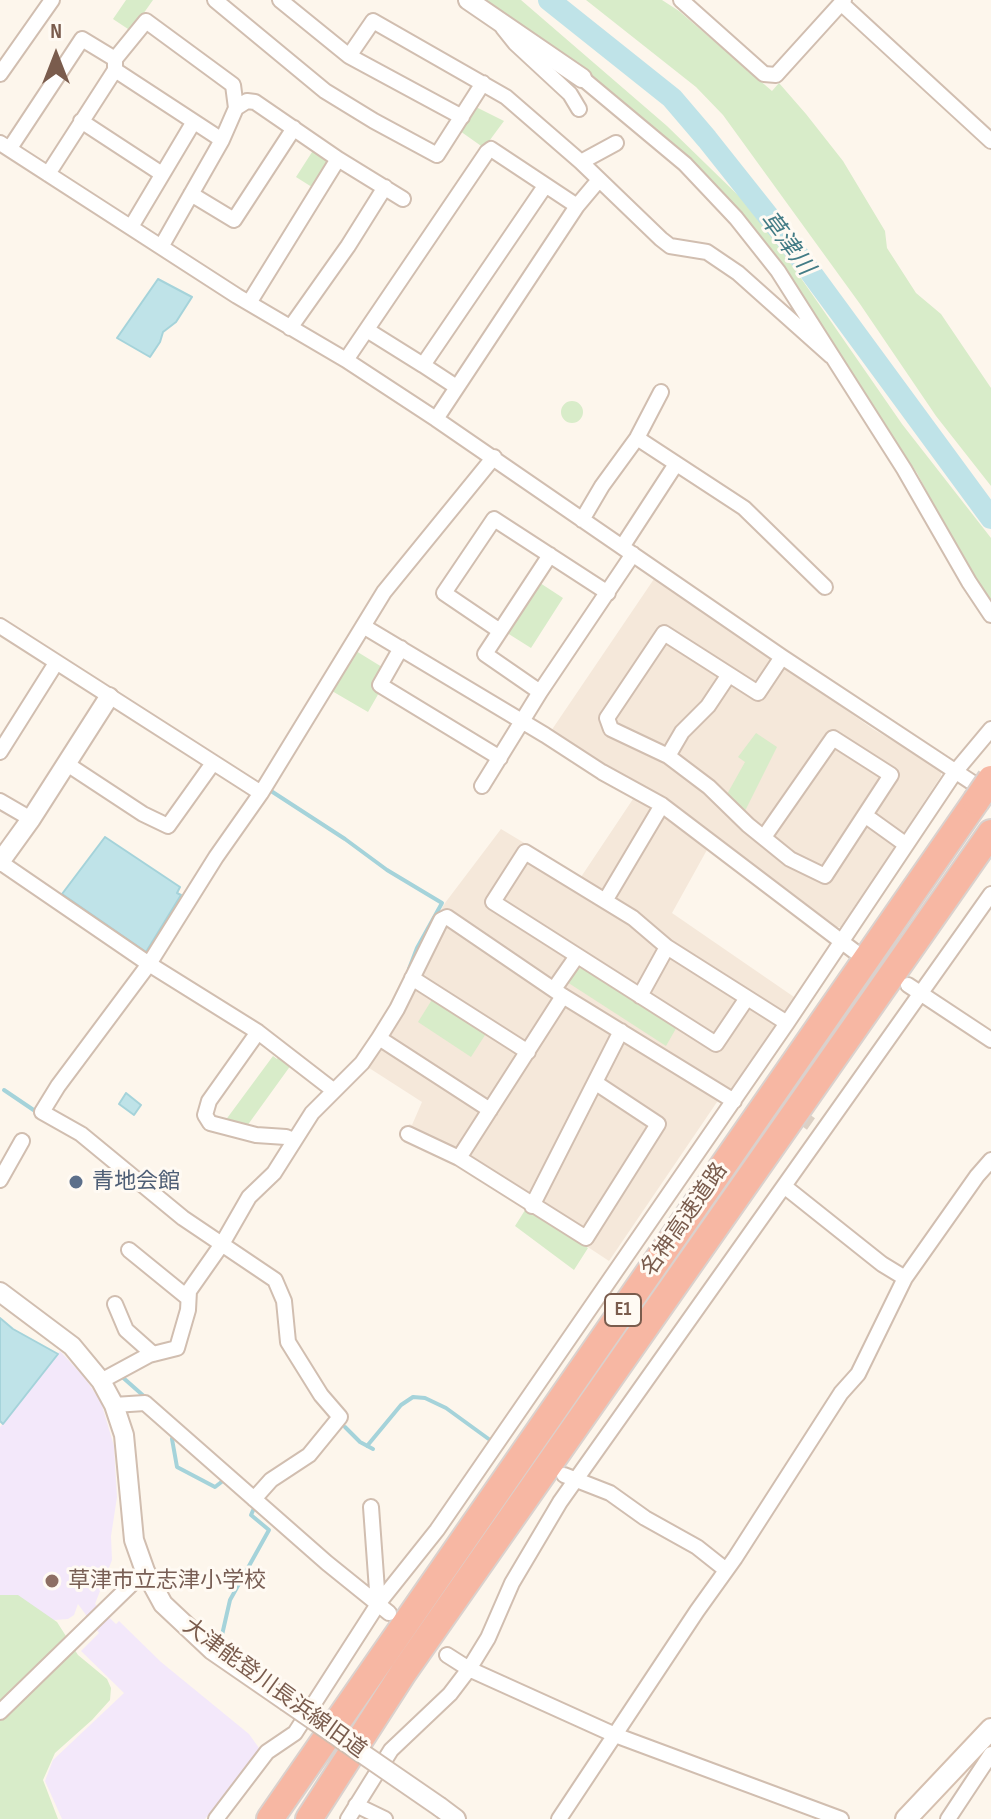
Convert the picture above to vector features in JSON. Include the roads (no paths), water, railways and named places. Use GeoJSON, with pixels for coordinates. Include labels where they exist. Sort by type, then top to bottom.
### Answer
{"type":"FeatureCollection","features":[{"type":"Feature","properties":{"kind":"highway","name":"名神高速道路"},"geometry":{"type":"LineString","coordinates":[[270,1819],[986,791]]}},
{"type":"Feature","properties":{"kind":"highway","name":"名神高速道路"},"geometry":{"type":"LineString","coordinates":[[309,1819],[403,1673],[991,833]]}},
{"type":"Feature","properties":{"kind":"main road"},"geometry":{"type":"LineString","coordinates":[[906,1819],[991,1729]]}},
{"type":"Feature","properties":{"kind":"street"},"geometry":{"type":"LineString","coordinates":[[0,74],[52,0]]}},
{"type":"Feature","properties":{"kind":"street"},"geometry":{"type":"LineString","coordinates":[[280,0],[349,56],[462,117]]}},
{"type":"Feature","properties":{"kind":"street"},"geometry":{"type":"LineString","coordinates":[[468,0],[582,78],[650,133],[717,197],[778,271],[904,469],[991,615]]}},
{"type":"Feature","properties":{"kind":"street"},"geometry":{"type":"LineString","coordinates":[[681,0],[764,74],[776,75],[842,2],[991,141]]}},
{"type":"Feature","properties":{"kind":"street"},"geometry":{"type":"LineString","coordinates":[[219,1],[325,91],[437,155],[483,83]]}},
{"type":"Feature","properties":{"kind":"street"},"geometry":{"type":"LineString","coordinates":[[48,174],[115,64],[146,21],[233,85],[236,108],[222,140],[161,247]]}},
{"type":"Feature","properties":{"kind":"street"},"geometry":{"type":"LineString","coordinates":[[349,56],[373,21],[483,83],[513,103],[581,162],[670,246],[707,252],[738,273],[831,356]]}},
{"type":"Feature","properties":{"kind":"street"},"geometry":{"type":"LineString","coordinates":[[499,21],[515,43],[570,94],[579,109]]}},
{"type":"Feature","properties":{"kind":"street"},"geometry":{"type":"LineString","coordinates":[[222,140],[193,123],[82,39],[5,145],[494,457],[519,478],[782,657],[986,791]]}},
{"type":"Feature","properties":{"kind":"street"},"geometry":{"type":"LineString","coordinates":[[236,108],[247,101],[255,102],[403,199]]}},
{"type":"Feature","properties":{"kind":"street"},"geometry":{"type":"LineString","coordinates":[[81,121],[162,174]]}},
{"type":"Feature","properties":{"kind":"street"},"geometry":{"type":"LineString","coordinates":[[131,227],[193,123]]}},
{"type":"Feature","properties":{"kind":"street"},"geometry":{"type":"LineString","coordinates":[[191,194],[234,220],[294,128]]}},
{"type":"Feature","properties":{"kind":"street"},"geometry":{"type":"LineString","coordinates":[[581,162],[616,143]]}},
{"type":"Feature","properties":{"kind":"street"},"geometry":{"type":"LineString","coordinates":[[346,360],[491,149],[577,206]]}},
{"type":"Feature","properties":{"kind":"street"},"geometry":{"type":"LineString","coordinates":[[249,303],[338,159]]}},
{"type":"Feature","properties":{"kind":"street"},"geometry":{"type":"LineString","coordinates":[[436,419],[577,206],[598,181]]}},
{"type":"Feature","properties":{"kind":"street"},"geometry":{"type":"LineString","coordinates":[[423,365],[545,186]]}},
{"type":"Feature","properties":{"kind":"street"},"geometry":{"type":"LineString","coordinates":[[290,328],[385,187]]}},
{"type":"Feature","properties":{"kind":"street"},"geometry":{"type":"LineString","coordinates":[[367,330],[455,386]]}},
{"type":"Feature","properties":{"kind":"street"},"geometry":{"type":"LineString","coordinates":[[582,520],[637,438],[661,392]]}},
{"type":"Feature","properties":{"kind":"street"},"geometry":{"type":"LineString","coordinates":[[637,438],[744,508],[825,587]]}},
{"type":"Feature","properties":{"kind":"street"},"geometry":{"type":"LineString","coordinates":[[254,1499],[271,1480],[309,1455],[340,1417],[321,1395],[288,1342],[284,1301],[275,1280],[156,1197],[81,1134],[42,1112],[149,964],[216,857],[261,793],[384,592],[494,457]]}},
{"type":"Feature","properties":{"kind":"street"},"geometry":{"type":"LineString","coordinates":[[482,786],[540,692],[608,593],[627,550],[676,464]]}},
{"type":"Feature","properties":{"kind":"street"},"geometry":{"type":"LineString","coordinates":[[500,631],[444,593],[494,519],[608,593]]}},
{"type":"Feature","properties":{"kind":"street"},"geometry":{"type":"LineString","coordinates":[[540,692],[485,654],[550,555]]}},
{"type":"Feature","properties":{"kind":"street"},"geometry":{"type":"LineString","coordinates":[[0,626],[261,793]]}},
{"type":"Feature","properties":{"kind":"street"},"geometry":{"type":"LineString","coordinates":[[363,626],[602,772],[662,805],[848,946]]}},
{"type":"Feature","properties":{"kind":"street"},"geometry":{"type":"LineString","coordinates":[[764,837],[833,738],[891,775],[825,876],[790,859],[748,825],[709,787],[668,756],[611,729],[607,722],[611,711],[664,633],[758,693],[782,657]]}},
{"type":"Feature","properties":{"kind":"street"},"geometry":{"type":"LineString","coordinates":[[401,648],[380,685],[500,758]]}},
{"type":"Feature","properties":{"kind":"street"},"geometry":{"type":"LineString","coordinates":[[0,752],[56,663]]}},
{"type":"Feature","properties":{"kind":"street"},"geometry":{"type":"LineString","coordinates":[[668,756],[682,732],[708,706],[728,676]]}},
{"type":"Feature","properties":{"kind":"street"},"geometry":{"type":"LineString","coordinates":[[109,697],[0,862],[149,964],[258,1032],[333,1090]]}},
{"type":"Feature","properties":{"kind":"street"},"geometry":{"type":"LineString","coordinates":[[216,1819],[267,1752],[295,1733],[437,1530],[511,1436],[734,1101],[754,1085],[787,1023],[848,946],[905,844],[955,772],[991,729]]}},
{"type":"Feature","properties":{"kind":"street"},"geometry":{"type":"LineString","coordinates":[[67,764],[143,814],[168,826],[213,763]]}},
{"type":"Feature","properties":{"kind":"street"},"geometry":{"type":"LineString","coordinates":[[0,801],[31,819]]}},
{"type":"Feature","properties":{"kind":"street"},"geometry":{"type":"LineString","coordinates":[[605,901],[662,805]]}},
{"type":"Feature","properties":{"kind":"street"},"geometry":{"type":"LineString","coordinates":[[866,816],[905,844]]}},
{"type":"Feature","properties":{"kind":"street"},"geometry":{"type":"LineString","coordinates":[[747,998],[716,1044],[493,902],[525,852],[633,918],[667,947],[787,1023]]}},
{"type":"Feature","properties":{"kind":"street"},"geometry":{"type":"LineString","coordinates":[[348,1819],[391,1750],[450,1694],[469,1669],[488,1638],[512,1583],[571,1478],[784,1186],[817,1128],[914,990],[991,894]]}},
{"type":"Feature","properties":{"kind":"street"},"geometry":{"type":"LineString","coordinates":[[101,1381],[153,1354],[177,1348],[186,1319],[189,1291],[222,1244],[249,1197],[274,1173],[312,1113],[362,1063],[379,1038],[441,920],[447,917],[559,993],[734,1101]]}},
{"type":"Feature","properties":{"kind":"street"},"geometry":{"type":"LineString","coordinates":[[640,996],[667,947]]}},
{"type":"Feature","properties":{"kind":"street"},"geometry":{"type":"LineString","coordinates":[[459,1158],[528,1052],[577,956]]}},
{"type":"Feature","properties":{"kind":"street"},"geometry":{"type":"LineString","coordinates":[[412,978],[528,1052]]}},
{"type":"Feature","properties":{"kind":"street"},"geometry":{"type":"LineString","coordinates":[[914,990],[991,1040]]}},
{"type":"Feature","properties":{"kind":"street"},"geometry":{"type":"LineString","coordinates":[[532,1206],[621,1031]]}},
{"type":"Feature","properties":{"kind":"street"},"geometry":{"type":"LineString","coordinates":[[258,1032],[209,1101],[205,1115],[210,1123],[256,1135],[293,1140]]}},
{"type":"Feature","properties":{"kind":"street"},"geometry":{"type":"LineString","coordinates":[[379,1038],[490,1110]]}},
{"type":"Feature","properties":{"kind":"street"},"geometry":{"type":"LineString","coordinates":[[408,1134],[459,1158],[586,1238],[658,1124],[596,1083]]}},
{"type":"Feature","properties":{"kind":"street"},"geometry":{"type":"LineString","coordinates":[[0,1180],[22,1141]]}},
{"type":"Feature","properties":{"kind":"street"},"geometry":{"type":"LineString","coordinates":[[559,1819],[841,1393],[858,1374],[905,1278],[991,1160]]}},
{"type":"Feature","properties":{"kind":"street"},"geometry":{"type":"LineString","coordinates":[[784,1186],[882,1264],[905,1278]]}},
{"type":"Feature","properties":{"kind":"street"},"geometry":{"type":"LineString","coordinates":[[129,1250],[188,1298]]}},
{"type":"Feature","properties":{"kind":"street","name":"大津能登川長浜線旧道"},"geometry":{"type":"LineString","coordinates":[[0,1292],[72,1346],[101,1381],[114,1405],[124,1435],[134,1540],[145,1571],[163,1604],[212,1650],[456,1819]]}},
{"type":"Feature","properties":{"kind":"street"},"geometry":{"type":"LineString","coordinates":[[115,1304],[126,1330],[153,1354]]}},
{"type":"Feature","properties":{"kind":"street"},"geometry":{"type":"LineString","coordinates":[[114,1405],[145,1403],[327,1563],[383,1608]]}},
{"type":"Feature","properties":{"kind":"street"},"geometry":{"type":"LineString","coordinates":[[571,1478],[610,1493],[645,1518],[697,1547],[726,1570]]}},
{"type":"Feature","properties":{"kind":"street"},"geometry":{"type":"LineString","coordinates":[[371,1507],[383,1608]]}},
{"type":"Feature","properties":{"kind":"street"},"geometry":{"type":"LineString","coordinates":[[0,1712],[145,1571]]}},
{"type":"Feature","properties":{"kind":"street"},"geometry":{"type":"LineString","coordinates":[[447,1655],[469,1669],[615,1735],[841,1819]]}},
{"type":"Feature","properties":{"kind":"street"},"geometry":{"type":"LineString","coordinates":[[948,1819],[991,1754]]}},
{"type":"Feature","properties":{"kind":"street"},"geometry":{"type":"LineString","coordinates":[[356,1805],[385,1819]]}},
{"type":"Feature","properties":{"kind":"water"},"geometry":{"type":"Polygon","coordinates":[[[158,279],[192,297],[176,322],[163,332],[150,357],[117,338],[158,279]]]}},
{"type":"Feature","properties":{"kind":"water"},"geometry":{"type":"Polygon","coordinates":[[[105,837],[180,887],[177,893],[181,895],[146,952],[62,894],[105,837]]]}},
{"type":"Feature","properties":{"kind":"water"},"geometry":{"type":"Polygon","coordinates":[[[126,1093],[141,1105],[134,1115],[119,1104],[126,1093]]]}},
{"type":"Feature","properties":{"kind":"water"},"geometry":{"type":"Polygon","coordinates":[[[0,1318],[13,1329],[58,1354],[3,1424],[0,1421],[0,1318]]]}},
{"type":"Feature","properties":{"kind":"waterway","name":"草津川"},"geometry":{"type":"LineString","coordinates":[[549,0],[672,98],[707,139],[784,236],[991,518]]}},
{"type":"Feature","properties":{"kind":"waterway"},"geometry":{"type":"LineString","coordinates":[[268,789],[387,870],[442,903],[409,969]]}},
{"type":"Feature","properties":{"kind":"waterway"},"geometry":{"type":"LineString","coordinates":[[4,1090],[38,1113]]}},
{"type":"Feature","properties":{"kind":"waterway"},"geometry":{"type":"LineString","coordinates":[[120,1375],[146,1398]]}},
{"type":"Feature","properties":{"kind":"waterway"},"geometry":{"type":"LineString","coordinates":[[367,1446],[401,1405],[413,1397],[425,1398],[446,1408],[490,1440]]}},
{"type":"Feature","properties":{"kind":"waterway"},"geometry":{"type":"LineString","coordinates":[[345,1427],[360,1442],[373,1449]]}},
{"type":"Feature","properties":{"kind":"waterway"},"geometry":{"type":"LineString","coordinates":[[174,1433],[172,1439],[177,1467],[215,1487],[224,1480]]}},
{"type":"Feature","properties":{"kind":"waterway"},"geometry":{"type":"LineString","coordinates":[[222,1635],[230,1600],[269,1530],[251,1515],[255,1506]]}},
{"type":"Feature","properties":{"kind":"tunnel"},"geometry":{"type":"LineString","coordinates":[[768,1094],[811,1124]]}},
{"type":"Feature","properties":{"kind":"tunnel"},"geometry":{"type":"LineString","coordinates":[[517,1439],[555,1468]]}},
{"type":"Feature","properties":{"kind":"place","name":"青地会館"},"geometry":{"type":"Point","coordinates":[76,1182]}},
{"type":"Feature","properties":{"kind":"place","name":"草津市立志津小学校"},"geometry":{"type":"Point","coordinates":[52,1581]}}]}
